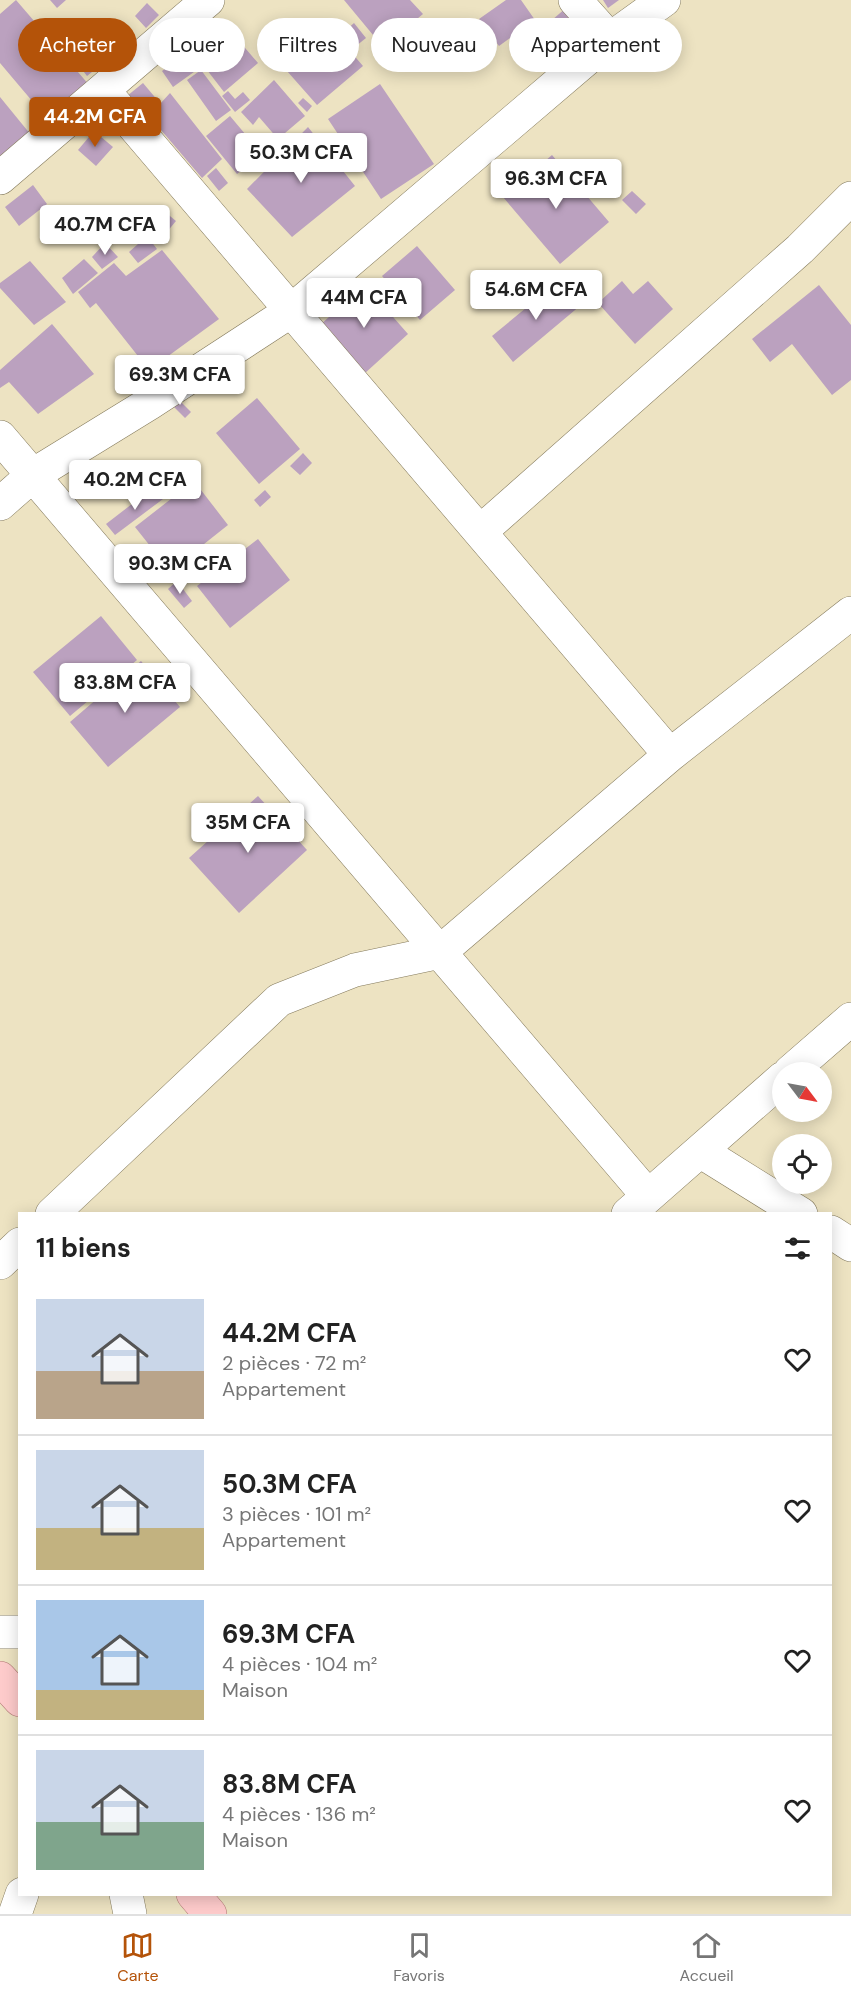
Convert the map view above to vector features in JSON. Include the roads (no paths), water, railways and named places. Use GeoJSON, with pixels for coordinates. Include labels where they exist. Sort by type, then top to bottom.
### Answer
{"type":"FeatureCollection","features":[{"type":"Feature","properties":{"kind":"main road"},"geometry":{"type":"LineString","coordinates":[[0,1678],[18,1698]]}},
{"type":"Feature","properties":{"kind":"main road"},"geometry":{"type":"LineString","coordinates":[[195,1896],[210,1914]]}},
{"type":"Feature","properties":{"kind":"street"},"geometry":{"type":"LineString","coordinates":[[0,178],[208,0]]}},
{"type":"Feature","properties":{"kind":"street"},"geometry":{"type":"LineString","coordinates":[[576,0],[592,18]]}},
{"type":"Feature","properties":{"kind":"street"},"geometry":{"type":"LineString","coordinates":[[639,18],[664,0]]}},
{"type":"Feature","properties":{"kind":"street"},"geometry":{"type":"LineString","coordinates":[[0,504],[33,476],[160,397],[291,311],[571,72]]}},
{"type":"Feature","properties":{"kind":"street"},"geometry":{"type":"LineString","coordinates":[[103,90],[670,755]]}},
{"type":"Feature","properties":{"kind":"street"},"geometry":{"type":"LineString","coordinates":[[480,532],[800,249],[851,198]]}},
{"type":"Feature","properties":{"kind":"street"},"geometry":{"type":"LineString","coordinates":[[0,437],[440,952],[638,1205],[772,1088]]}},
{"type":"Feature","properties":{"kind":"street"},"geometry":{"type":"LineString","coordinates":[[54,1212],[279,1000],[355,970],[440,952],[670,755],[851,614]]}},
{"type":"Feature","properties":{"kind":"street"},"geometry":{"type":"LineString","coordinates":[[802,1062],[851,1019]]}},
{"type":"Feature","properties":{"kind":"street"},"geometry":{"type":"LineString","coordinates":[[700,1151],[798,1212]]}},
{"type":"Feature","properties":{"kind":"street"},"geometry":{"type":"LineString","coordinates":[[832,1233],[851,1245]]}},
{"type":"Feature","properties":{"kind":"street"},"geometry":{"type":"LineString","coordinates":[[0,1263],[18,1246]]}},
{"type":"Feature","properties":{"kind":"street"},"geometry":{"type":"LineString","coordinates":[[0,1632],[18,1632]]}},
{"type":"Feature","properties":{"kind":"street"},"geometry":{"type":"LineString","coordinates":[[15,1914],[21,1896]]}},
{"type":"Feature","properties":{"kind":"street"},"geometry":{"type":"LineString","coordinates":[[126,1896],[130,1914]]}}]}
